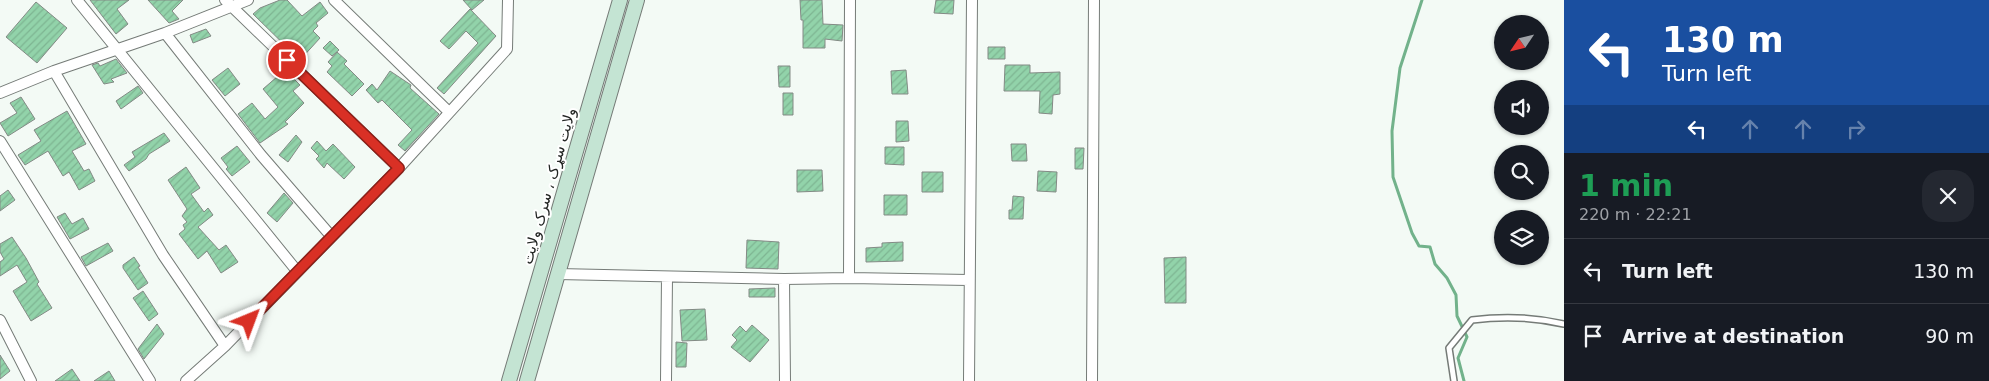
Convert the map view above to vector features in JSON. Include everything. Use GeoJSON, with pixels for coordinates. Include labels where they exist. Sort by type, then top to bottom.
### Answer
{"type":"FeatureCollection","features":[{"type":"Feature","properties":{"kind":"main road","name":"ولایت سړک ، سرک ولایت"},"geometry":{"type":"LineString","coordinates":[[508,381],[620,0]]}},
{"type":"Feature","properties":{"kind":"main road"},"geometry":{"type":"LineString","coordinates":[[527,381],[637,0]]}},
{"type":"Feature","properties":{"kind":"street"},"geometry":{"type":"LineString","coordinates":[[77,0],[298,271]]}},
{"type":"Feature","properties":{"kind":"street"},"geometry":{"type":"LineString","coordinates":[[0,93],[165,33],[228,3],[248,0]]}},
{"type":"Feature","properties":{"kind":"street"},"geometry":{"type":"LineString","coordinates":[[334,0],[449,112]]}},
{"type":"Feature","properties":{"kind":"street"},"geometry":{"type":"LineString","coordinates":[[186,381],[225,346],[399,168],[507,49],[508,0]]}},
{"type":"Feature","properties":{"kind":"street"},"geometry":{"type":"LineString","coordinates":[[849,278],[850,0]]}},
{"type":"Feature","properties":{"kind":"street"},"geometry":{"type":"LineString","coordinates":[[969,381],[972,0]]}},
{"type":"Feature","properties":{"kind":"street"},"geometry":{"type":"LineString","coordinates":[[1092,381],[1094,0]]}},
{"type":"Feature","properties":{"kind":"street"},"geometry":{"type":"LineString","coordinates":[[228,3],[399,168]]}},
{"type":"Feature","properties":{"kind":"street"},"geometry":{"type":"LineString","coordinates":[[165,33],[261,155],[331,236]]}},
{"type":"Feature","properties":{"kind":"street"},"geometry":{"type":"LineString","coordinates":[[54,72],[163,255],[225,346]]}},
{"type":"Feature","properties":{"kind":"street"},"geometry":{"type":"LineString","coordinates":[[0,141],[150,381]]}},
{"type":"Feature","properties":{"kind":"street"},"geometry":{"type":"LineString","coordinates":[[558,274],[784,279],[969,280]]}},
{"type":"Feature","properties":{"kind":"street"},"geometry":{"type":"LineString","coordinates":[[666,381],[667,277]]}},
{"type":"Feature","properties":{"kind":"street"},"geometry":{"type":"LineString","coordinates":[[784,279],[785,381]]}},
{"type":"Feature","properties":{"kind":"street"},"geometry":{"type":"LineString","coordinates":[[0,320],[31,381]]}},
{"type":"Feature","properties":{"kind":"lane"},"geometry":{"type":"LineString","coordinates":[[1454,381],[1449,348],[1472,320],[1489,318],[1543,319],[1564,324]]}},
{"type":"Feature","properties":{"kind":"building"},"geometry":{"type":"Polygon","coordinates":[[[90,0],[129,0],[117,9],[128,24],[116,34],[90,0]]]}},
{"type":"Feature","properties":{"kind":"building"},"geometry":{"type":"Polygon","coordinates":[[[148,0],[183,0],[172,11],[179,19],[169,23],[148,0]]]}},
{"type":"Feature","properties":{"kind":"building"},"geometry":{"type":"Polygon","coordinates":[[[280,0],[287,0],[302,16],[320,2],[328,13],[316,23],[318,26],[313,31],[320,38],[300,60],[253,14],[260,8],[280,0]]]}},
{"type":"Feature","properties":{"kind":"building"},"geometry":{"type":"Polygon","coordinates":[[[463,0],[484,0],[472,10],[463,0]]]}},
{"type":"Feature","properties":{"kind":"building"},"geometry":{"type":"Polygon","coordinates":[[[800,0],[822,0],[823,24],[843,25],[842,41],[825,39],[825,48],[803,48],[803,20],[801,20],[800,0]]]}},
{"type":"Feature","properties":{"kind":"building"},"geometry":{"type":"Polygon","coordinates":[[[936,0],[954,0],[953,14],[934,13],[936,0]]]}},
{"type":"Feature","properties":{"kind":"building"},"geometry":{"type":"Polygon","coordinates":[[[36,2],[67,28],[37,63],[6,37],[36,2]]]}},
{"type":"Feature","properties":{"kind":"building"},"geometry":{"type":"Polygon","coordinates":[[[470,9],[496,36],[444,94],[437,88],[478,43],[466,31],[449,49],[440,41],[470,9]]]}},
{"type":"Feature","properties":{"kind":"building"},"geometry":{"type":"Polygon","coordinates":[[[206,29],[211,36],[193,43],[190,35],[206,29]]]}},
{"type":"Feature","properties":{"kind":"building"},"geometry":{"type":"Polygon","coordinates":[[[330,41],[339,50],[332,56],[323,48],[330,41]]]}},
{"type":"Feature","properties":{"kind":"building"},"geometry":{"type":"Polygon","coordinates":[[[988,47],[1005,47],[1005,59],[988,59],[988,47]]]}},
{"type":"Feature","properties":{"kind":"building"},"geometry":{"type":"Polygon","coordinates":[[[337,52],[347,61],[344,64],[364,84],[352,96],[327,72],[332,66],[328,62],[337,52]]]}},
{"type":"Feature","properties":{"kind":"building"},"geometry":{"type":"Polygon","coordinates":[[[116,59],[127,73],[111,79],[114,82],[104,84],[92,65],[98,63],[100,66],[116,59]]]}},
{"type":"Feature","properties":{"kind":"building"},"geometry":{"type":"Polygon","coordinates":[[[1005,65],[1030,65],[1030,73],[1060,72],[1060,94],[1053,95],[1052,114],[1039,113],[1040,91],[1004,91],[1005,65]]]}},
{"type":"Feature","properties":{"kind":"building"},"geometry":{"type":"Polygon","coordinates":[[[778,66],[790,66],[790,87],[779,87],[778,66]]]}},
{"type":"Feature","properties":{"kind":"building"},"geometry":{"type":"Polygon","coordinates":[[[228,68],[240,84],[225,96],[212,80],[228,68]]]}},
{"type":"Feature","properties":{"kind":"building"},"geometry":{"type":"Polygon","coordinates":[[[285,70],[300,85],[293,91],[304,103],[285,122],[288,124],[260,143],[238,114],[252,103],[265,119],[278,107],[263,89],[285,70]]]}},
{"type":"Feature","properties":{"kind":"building"},"geometry":{"type":"Polygon","coordinates":[[[906,70],[908,94],[892,94],[891,71],[906,70]]]}},
{"type":"Feature","properties":{"kind":"building"},"geometry":{"type":"Polygon","coordinates":[[[390,71],[411,85],[410,88],[439,114],[405,151],[398,145],[412,130],[382,100],[378,103],[366,90],[372,84],[377,90],[390,71]]]}},
{"type":"Feature","properties":{"kind":"building"},"geometry":{"type":"Polygon","coordinates":[[[138,86],[143,93],[121,109],[116,101],[138,86]]]}},
{"type":"Feature","properties":{"kind":"building"},"geometry":{"type":"Polygon","coordinates":[[[783,93],[793,93],[793,115],[783,115],[783,93]]]}},
{"type":"Feature","properties":{"kind":"building"},"geometry":{"type":"Polygon","coordinates":[[[21,97],[35,119],[8,136],[0,123],[17,113],[10,103],[21,97]]]}},
{"type":"Feature","properties":{"kind":"building"},"geometry":{"type":"Polygon","coordinates":[[[67,111],[86,144],[72,151],[84,171],[89,169],[95,181],[79,190],[69,172],[63,176],[48,151],[25,165],[18,155],[41,141],[34,130],[67,111]]]}},
{"type":"Feature","properties":{"kind":"building"},"geometry":{"type":"Polygon","coordinates":[[[896,121],[908,121],[909,141],[896,142],[896,121]]]}},
{"type":"Feature","properties":{"kind":"building"},"geometry":{"type":"Polygon","coordinates":[[[164,133],[170,141],[149,154],[146,159],[129,171],[124,165],[135,157],[132,152],[164,133]]]}},
{"type":"Feature","properties":{"kind":"building"},"geometry":{"type":"Polygon","coordinates":[[[296,135],[302,142],[288,162],[279,155],[296,135]]]}},
{"type":"Feature","properties":{"kind":"building"},"geometry":{"type":"Polygon","coordinates":[[[317,141],[326,151],[333,144],[355,167],[344,179],[327,163],[324,168],[316,159],[319,156],[311,148],[317,141]]]}},
{"type":"Feature","properties":{"kind":"building"},"geometry":{"type":"Polygon","coordinates":[[[1011,144],[1026,144],[1027,161],[1012,161],[1011,144]]]}},
{"type":"Feature","properties":{"kind":"building"},"geometry":{"type":"Polygon","coordinates":[[[237,146],[250,162],[232,176],[221,158],[237,146]]]}},
{"type":"Feature","properties":{"kind":"building"},"geometry":{"type":"Polygon","coordinates":[[[885,147],[904,147],[904,165],[885,164],[885,147]]]}},
{"type":"Feature","properties":{"kind":"building"},"geometry":{"type":"Polygon","coordinates":[[[1075,148],[1084,148],[1083,169],[1075,169],[1075,148]]]}},
{"type":"Feature","properties":{"kind":"building"},"geometry":{"type":"Polygon","coordinates":[[[186,167],[200,188],[191,194],[204,212],[208,208],[213,215],[198,227],[219,250],[226,245],[238,262],[221,273],[207,251],[198,259],[179,234],[185,229],[183,225],[187,222],[182,216],[187,209],[168,180],[186,167]]]}},
{"type":"Feature","properties":{"kind":"building"},"geometry":{"type":"Polygon","coordinates":[[[797,170],[822,170],[823,191],[797,192],[797,170]]]}},
{"type":"Feature","properties":{"kind":"building"},"geometry":{"type":"Polygon","coordinates":[[[1038,171],[1057,172],[1056,192],[1037,191],[1038,171]]]}},
{"type":"Feature","properties":{"kind":"building"},"geometry":{"type":"Polygon","coordinates":[[[922,172],[943,172],[943,192],[922,192],[922,172]]]}},
{"type":"Feature","properties":{"kind":"building"},"geometry":{"type":"Polygon","coordinates":[[[8,190],[15,200],[0,211],[0,196],[8,190]]]}},
{"type":"Feature","properties":{"kind":"building"},"geometry":{"type":"Polygon","coordinates":[[[284,193],[293,203],[277,222],[267,213],[284,193]]]}},
{"type":"Feature","properties":{"kind":"building"},"geometry":{"type":"Polygon","coordinates":[[[884,195],[907,195],[907,215],[884,215],[884,195]]]}},
{"type":"Feature","properties":{"kind":"building"},"geometry":{"type":"Polygon","coordinates":[[[1013,196],[1024,197],[1023,219],[1009,219],[1009,210],[1012,210],[1013,196]]]}},
{"type":"Feature","properties":{"kind":"building"},"geometry":{"type":"Polygon","coordinates":[[[65,213],[72,224],[83,218],[89,229],[70,239],[57,217],[65,213]]]}},
{"type":"Feature","properties":{"kind":"building"},"geometry":{"type":"Polygon","coordinates":[[[12,237],[26,258],[39,282],[37,284],[52,308],[31,321],[13,291],[27,282],[17,265],[0,276],[0,262],[4,259],[0,252],[0,244],[12,237]]]}},
{"type":"Feature","properties":{"kind":"building"},"geometry":{"type":"Polygon","coordinates":[[[747,240],[779,242],[778,269],[746,268],[747,240]]]}},
{"type":"Feature","properties":{"kind":"building"},"geometry":{"type":"Polygon","coordinates":[[[903,242],[903,261],[866,262],[866,248],[882,247],[882,243],[903,242]]]}},
{"type":"Feature","properties":{"kind":"building"},"geometry":{"type":"Polygon","coordinates":[[[108,243],[113,251],[86,266],[81,257],[108,243]]]}},
{"type":"Feature","properties":{"kind":"building"},"geometry":{"type":"Polygon","coordinates":[[[134,257],[148,283],[138,290],[123,268],[123,265],[134,257]]]}},
{"type":"Feature","properties":{"kind":"building"},"geometry":{"type":"Polygon","coordinates":[[[1186,257],[1186,303],[1165,303],[1164,258],[1186,257]]]}},
{"type":"Feature","properties":{"kind":"building"},"geometry":{"type":"Polygon","coordinates":[[[775,288],[775,297],[749,297],[749,289],[775,288]]]}},
{"type":"Feature","properties":{"kind":"building"},"geometry":{"type":"Polygon","coordinates":[[[143,291],[158,314],[149,321],[133,298],[143,291]]]}},
{"type":"Feature","properties":{"kind":"building"},"geometry":{"type":"Polygon","coordinates":[[[705,309],[707,340],[682,341],[680,310],[705,309]]]}},
{"type":"Feature","properties":{"kind":"building"},"geometry":{"type":"Polygon","coordinates":[[[157,324],[164,334],[144,359],[138,349],[157,324]]]}},
{"type":"Feature","properties":{"kind":"building"},"geometry":{"type":"Polygon","coordinates":[[[752,325],[769,340],[750,362],[731,347],[737,340],[732,335],[740,326],[746,332],[752,325]]]}},
{"type":"Feature","properties":{"kind":"building"},"geometry":{"type":"Polygon","coordinates":[[[676,342],[687,343],[686,367],[676,367],[676,342]]]}},
{"type":"Feature","properties":{"kind":"building"},"geometry":{"type":"Polygon","coordinates":[[[0,355],[10,371],[0,379],[0,355]]]}},
{"type":"Feature","properties":{"kind":"building"},"geometry":{"type":"Polygon","coordinates":[[[72,369],[80,381],[55,381],[72,369]]]}},
{"type":"Feature","properties":{"kind":"building"},"geometry":{"type":"Polygon","coordinates":[[[109,371],[115,381],[94,381],[109,371]]]}},
{"type":"Feature","properties":{"kind":"waterway"},"geometry":{"type":"LineString","coordinates":[[1422,0],[1400,68],[1392,131],[1393,177],[1412,233],[1419,246],[1430,247],[1435,264],[1447,278],[1456,295],[1457,316],[1467,337],[1458,358],[1464,381]]}},
{"type":"Feature","properties":{"kind":"route"},"geometry":{"type":"LineString","coordinates":[[249,321],[399,168],[287,60]]}}]}
